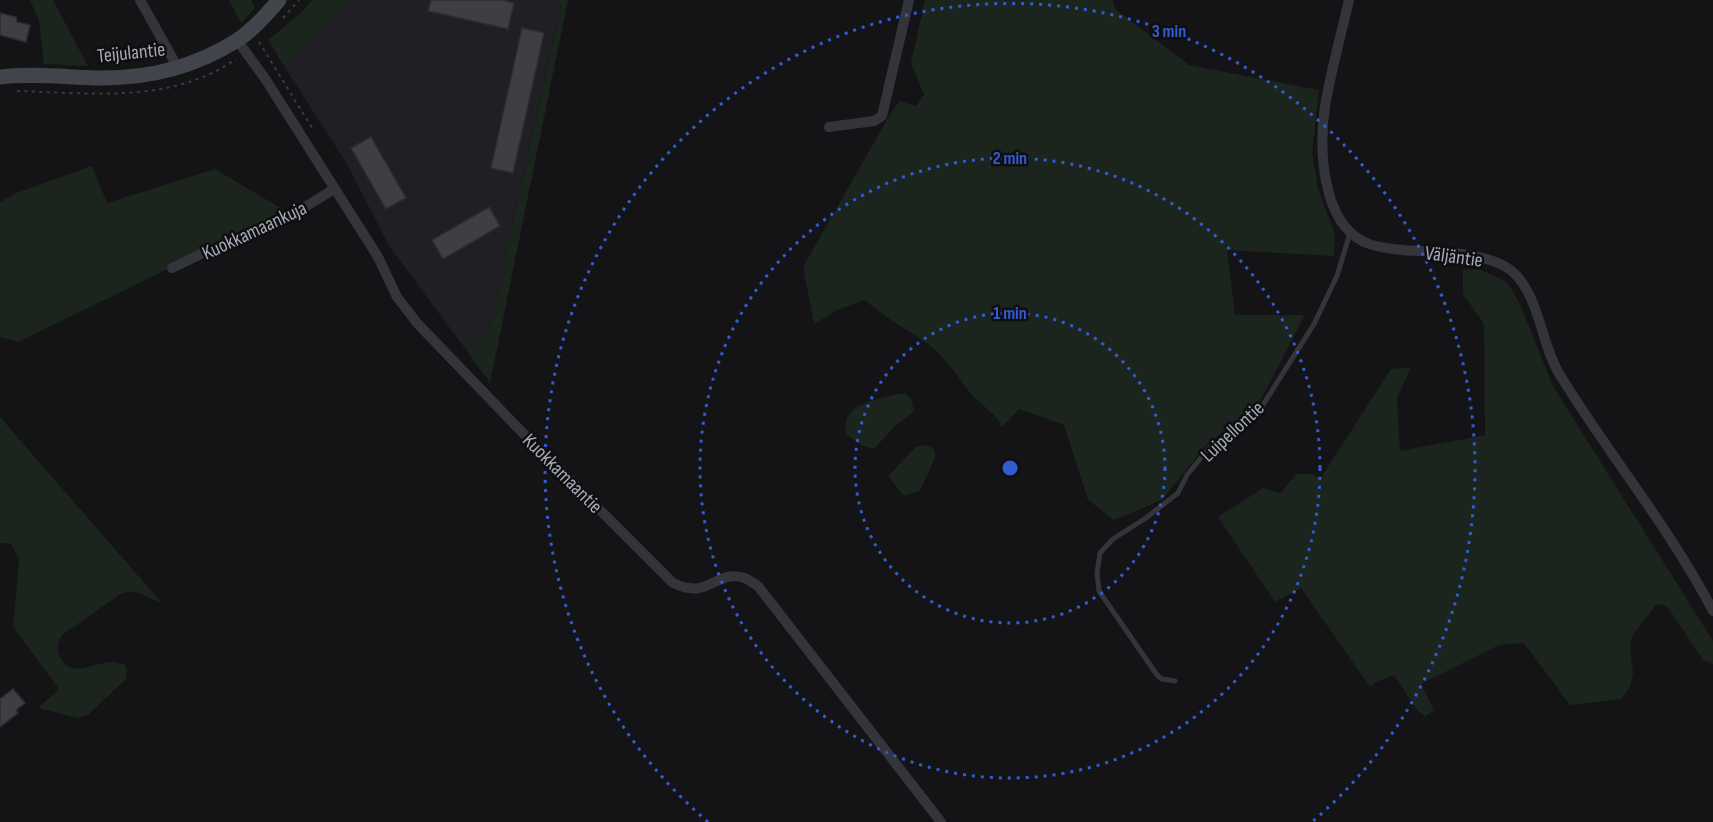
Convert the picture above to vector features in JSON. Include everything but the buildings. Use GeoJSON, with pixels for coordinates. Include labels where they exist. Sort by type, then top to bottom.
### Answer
{"type":"FeatureCollection","features":[{"type":"Feature","properties":{"kind":"street"},"geometry":{"type":"LineString","coordinates":[[140,0],[178,69]]}},
{"type":"Feature","properties":{"kind":"street","name":"Teijulantie"},"geometry":{"type":"LineString","coordinates":[[0,78],[22,75],[134,77],[178,69],[237,40],[261,20],[279,0]]}},
{"type":"Feature","properties":{"kind":"street"},"geometry":{"type":"LineString","coordinates":[[829,127],[874,121],[882,116],[909,0]]}},
{"type":"Feature","properties":{"kind":"street"},"geometry":{"type":"LineString","coordinates":[[1349,0],[1325,106],[1323,159],[1334,210],[1350,233]]}},
{"type":"Feature","properties":{"kind":"street","name":"Kuokkamaantie"},"geometry":{"type":"LineString","coordinates":[[237,40],[266,80],[378,257],[397,297],[417,323],[673,583],[682,588],[694,590],[708,587],[724,578],[741,577],[758,586],[941,822]]}},
{"type":"Feature","properties":{"kind":"street","name":"Kuokkamaankuja"},"geometry":{"type":"LineString","coordinates":[[172,268],[207,251],[261,231],[289,217],[334,189]]}},
{"type":"Feature","properties":{"kind":"street","name":"Väljäntie"},"geometry":{"type":"LineString","coordinates":[[1350,233],[1365,242],[1392,248],[1470,254],[1490,260],[1515,274],[1534,305],[1558,373],[1653,514],[1704,593],[1713,611]]}},
{"type":"Feature","properties":{"kind":"lane","name":"Luipellontie"},"geometry":{"type":"LineString","coordinates":[[1175,681],[1162,679],[1157,675],[1099,591],[1097,573],[1100,553],[1113,539],[1146,518],[1178,493],[1187,475],[1209,448],[1261,408],[1314,324],[1337,276],[1350,233]]}},
{"type":"Feature","properties":{"kind":"shaded area"},"geometry":{"type":"Polygon","coordinates":[[[30,0],[53,0],[88,66],[44,64],[39,20],[30,0]]]}},
{"type":"Feature","properties":{"kind":"shaded area"},"geometry":{"type":"Polygon","coordinates":[[[229,0],[251,0],[255,8],[241,23],[229,0]]]}},
{"type":"Feature","properties":{"kind":"shaded area"},"geometry":{"type":"Polygon","coordinates":[[[312,0],[350,0],[284,66],[268,40],[303,11],[312,0]]]}},
{"type":"Feature","properties":{"kind":"shaded area"},"geometry":{"type":"Polygon","coordinates":[[[350,0],[540,0],[561,4],[489,329],[467,351],[389,246],[347,164],[284,66],[350,0]]]}},
{"type":"Feature","properties":{"kind":"shaded area"},"geometry":{"type":"Polygon","coordinates":[[[540,0],[568,0],[490,383],[467,351],[489,329],[561,5],[540,0]]]}},
{"type":"Feature","properties":{"kind":"shaded area"},"geometry":{"type":"Polygon","coordinates":[[[925,0],[1113,0],[1115,9],[1189,65],[1319,90],[1312,153],[1318,189],[1335,234],[1334,256],[1227,250],[1235,315],[1305,315],[1259,403],[1206,445],[1162,500],[1114,520],[1088,500],[1064,425],[1019,409],[1002,427],[997,418],[971,394],[947,362],[931,346],[864,300],[837,310],[814,324],[803,267],[892,111],[900,101],[916,106],[924,95],[911,63],[925,0]]]}},
{"type":"Feature","properties":{"kind":"shaded area"},"geometry":{"type":"Polygon","coordinates":[[[92,166],[107,203],[215,169],[282,209],[269,219],[213,243],[174,266],[18,342],[0,337],[0,202],[16,193],[92,166]]]}},
{"type":"Feature","properties":{"kind":"shaded area"},"geometry":{"type":"Polygon","coordinates":[[[1463,269],[1481,270],[1507,282],[1520,304],[1553,386],[1713,641],[1713,664],[1703,660],[1669,609],[1662,604],[1656,605],[1632,636],[1630,647],[1633,673],[1630,687],[1621,699],[1570,705],[1524,643],[1499,645],[1421,684],[1434,710],[1425,717],[1412,703],[1394,675],[1370,687],[1301,588],[1275,602],[1218,517],[1263,488],[1280,493],[1297,474],[1313,474],[1320,479],[1391,369],[1411,367],[1397,399],[1400,451],[1485,435],[1484,324],[1463,294],[1463,269]]]}},
{"type":"Feature","properties":{"kind":"shaded area"},"geometry":{"type":"Polygon","coordinates":[[[905,393],[911,399],[914,411],[894,427],[874,449],[862,446],[846,434],[846,420],[852,411],[874,400],[905,393]]]}},
{"type":"Feature","properties":{"kind":"shaded area"},"geometry":{"type":"Polygon","coordinates":[[[0,417],[161,602],[138,593],[122,593],[62,635],[58,646],[59,654],[65,664],[71,668],[78,669],[116,662],[125,665],[127,671],[126,679],[88,715],[79,718],[38,708],[59,689],[13,627],[19,559],[11,544],[0,543],[0,417]]]}},
{"type":"Feature","properties":{"kind":"shaded area"},"geometry":{"type":"Polygon","coordinates":[[[927,445],[935,450],[935,458],[920,491],[904,496],[888,476],[916,447],[927,445]]]}}]}
